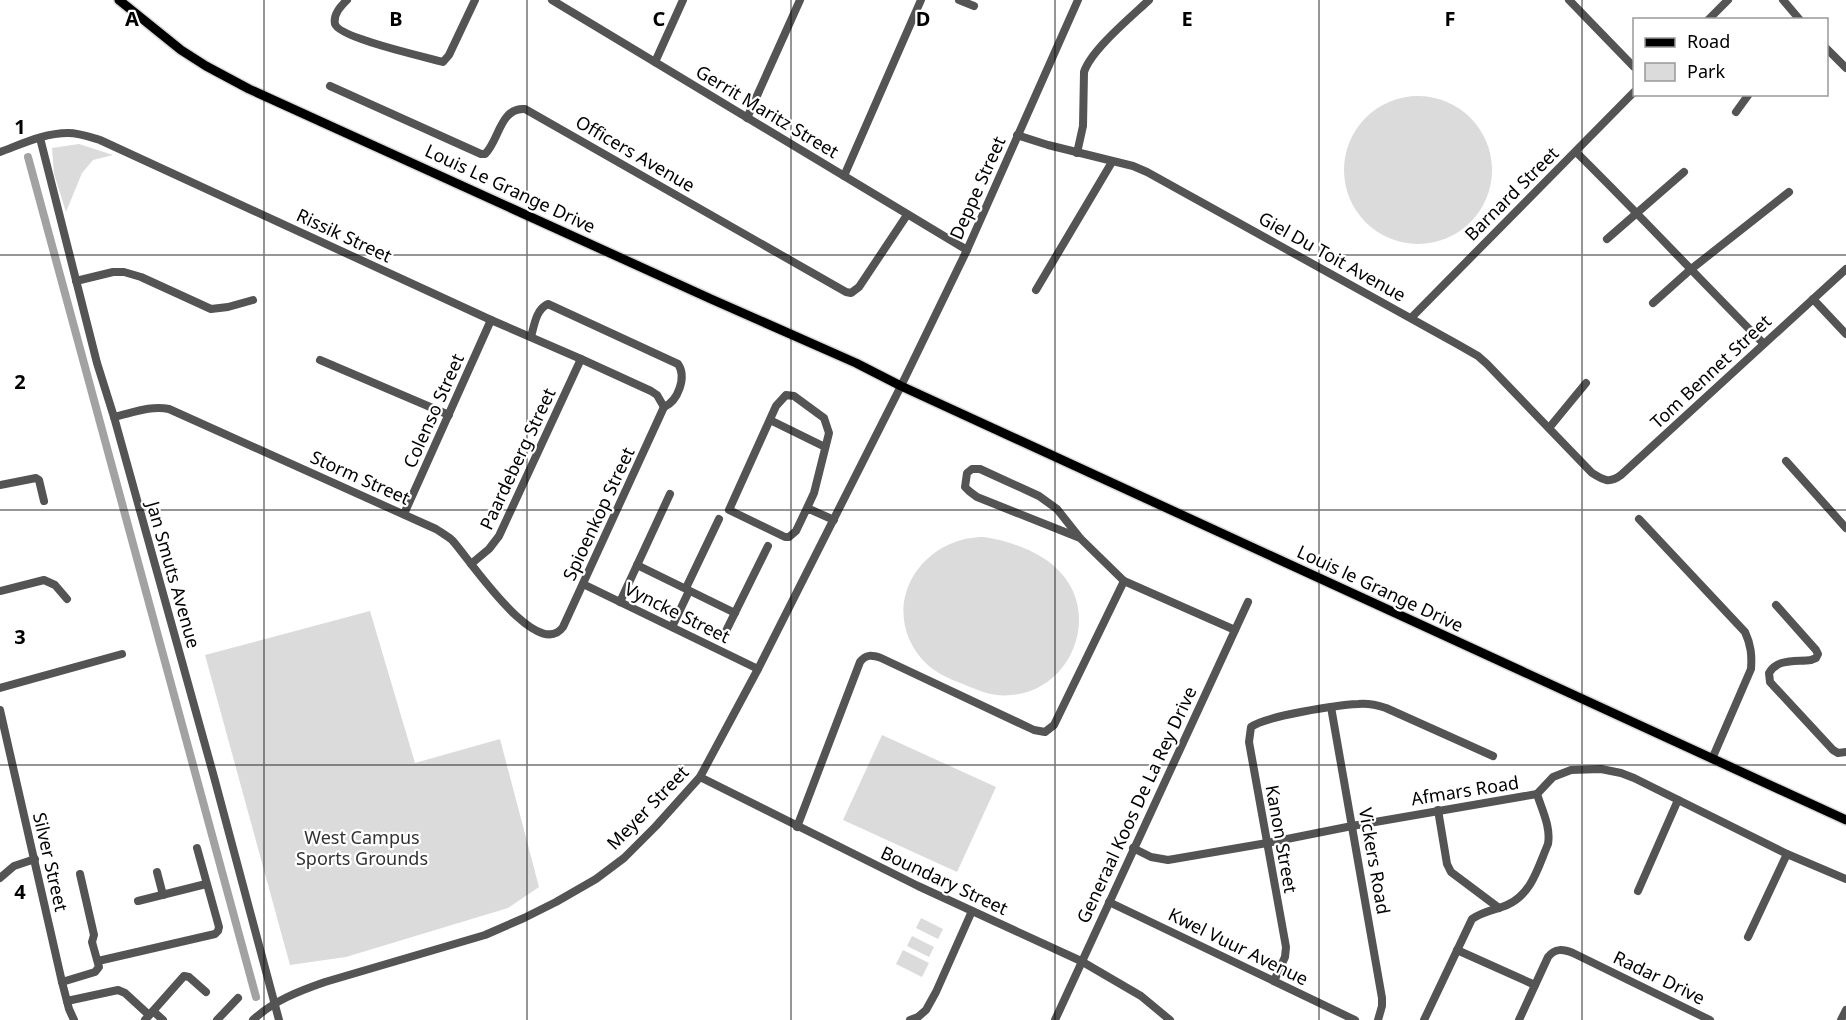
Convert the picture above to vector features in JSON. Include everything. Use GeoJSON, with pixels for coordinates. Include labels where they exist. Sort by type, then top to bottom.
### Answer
{"type":"FeatureCollection","features":[{"type":"Feature","properties":{"kind":"main road","name":"Louis Le Grange Drive"},"geometry":{"type":"LineString","coordinates":[[119,0],[181,50],[249,89],[847,359],[901,386]]}},
{"type":"Feature","properties":{"kind":"main road","name":"Louis le Grange Drive"},"geometry":{"type":"LineString","coordinates":[[901,386],[1846,820]]}},
{"type":"Feature","properties":{"kind":"street"},"geometry":{"type":"LineString","coordinates":[[347,0],[338,10],[335,18],[335,25],[341,31],[443,62],[450,55],[475,0]]}},
{"type":"Feature","properties":{"kind":"street","name":"Gerrit Maritz Street"},"geometry":{"type":"LineString","coordinates":[[552,0],[563,3],[655,62],[967,250]]}},
{"type":"Feature","properties":{"kind":"street"},"geometry":{"type":"LineString","coordinates":[[655,62],[683,0]]}},
{"type":"Feature","properties":{"kind":"street"},"geometry":{"type":"LineString","coordinates":[[747,118],[801,0]]}},
{"type":"Feature","properties":{"kind":"street"},"geometry":{"type":"LineString","coordinates":[[844,176],[921,0]]}},
{"type":"Feature","properties":{"kind":"street"},"geometry":{"type":"LineString","coordinates":[[959,0],[974,6]]}},
{"type":"Feature","properties":{"kind":"street","name":"Deppe Street"},"geometry":{"type":"LineString","coordinates":[[901,386],[967,250],[1078,0]]}},
{"type":"Feature","properties":{"kind":"street"},"geometry":{"type":"LineString","coordinates":[[1077,153],[1083,126],[1085,69],[1094,55],[1149,0]]}},
{"type":"Feature","properties":{"kind":"street"},"geometry":{"type":"LineString","coordinates":[[1569,0],[1633,65]]}},
{"type":"Feature","properties":{"kind":"street"},"geometry":{"type":"LineString","coordinates":[[1710,18],[1728,0]]}},
{"type":"Feature","properties":{"kind":"street"},"geometry":{"type":"LineString","coordinates":[[1783,0],[1798,18]]}},
{"type":"Feature","properties":{"kind":"street"},"geometry":{"type":"LineString","coordinates":[[1828,49],[1846,68]]}},
{"type":"Feature","properties":{"kind":"street","name":"Officers Avenue"},"geometry":{"type":"LineString","coordinates":[[330,86],[481,154],[487,153],[490,149],[508,114],[525,109],[846,292],[859,287],[907,215]]}},
{"type":"Feature","properties":{"kind":"street","name":"Barnard Street"},"geometry":{"type":"LineString","coordinates":[[1411,318],[1633,94]]}},
{"type":"Feature","properties":{"kind":"street"},"geometry":{"type":"LineString","coordinates":[[1736,112],[1748,96]]}},
{"type":"Feature","properties":{"kind":"street","name":"Rissik Street"},"geometry":{"type":"LineString","coordinates":[[0,152],[40,138],[70,133],[100,140],[581,359],[657,395],[664,407]]}},
{"type":"Feature","properties":{"kind":"street","name":"Giel Du Toit Avenue"},"geometry":{"type":"LineString","coordinates":[[1017,135],[1077,153],[1133,166],[1147,172],[1478,356],[1592,472]]}},
{"type":"Feature","properties":{"kind":"street","name":"Jan Smuts Avenue"},"geometry":{"type":"LineString","coordinates":[[40,138],[97,363],[114,417],[279,1020]]}},
{"type":"Feature","properties":{"kind":"street"},"geometry":{"type":"LineString","coordinates":[[1576,152],[1763,343]]}},
{"type":"Feature","properties":{"kind":"street"},"geometry":{"type":"LineString","coordinates":[[1036,290],[1112,162]]}},
{"type":"Feature","properties":{"kind":"street"},"geometry":{"type":"LineString","coordinates":[[1607,239],[1684,172]]}},
{"type":"Feature","properties":{"kind":"street"},"geometry":{"type":"LineString","coordinates":[[1653,303],[1690,270],[1789,192]]}},
{"type":"Feature","properties":{"kind":"street","name":"Tom Bennet Street"},"geometry":{"type":"LineString","coordinates":[[1592,472],[1607,481],[1617,478],[1846,269]]}},
{"type":"Feature","properties":{"kind":"street"},"geometry":{"type":"LineString","coordinates":[[76,280],[113,272],[124,272],[141,277],[211,309],[228,308],[253,300]]}},
{"type":"Feature","properties":{"kind":"street"},"geometry":{"type":"LineString","coordinates":[[1814,299],[1846,334]]}},
{"type":"Feature","properties":{"kind":"street","name":"Spioenkop Street"},"geometry":{"type":"LineString","coordinates":[[531,337],[541,308],[548,304],[678,364],[682,371],[682,380],[673,400],[664,407],[559,632]]}},
{"type":"Feature","properties":{"kind":"street","name":"Colenso Street"},"geometry":{"type":"LineString","coordinates":[[404,514],[491,320]]}},
{"type":"Feature","properties":{"kind":"street","name":"Paardeberg Street"},"geometry":{"type":"LineString","coordinates":[[471,564],[489,549],[499,536],[581,359]]}},
{"type":"Feature","properties":{"kind":"street"},"geometry":{"type":"LineString","coordinates":[[320,360],[449,415]]}},
{"type":"Feature","properties":{"kind":"street"},"geometry":{"type":"LineString","coordinates":[[1549,428],[1586,383]]}},
{"type":"Feature","properties":{"kind":"street","name":"Meyer Street"},"geometry":{"type":"LineString","coordinates":[[253,1020],[275,1003],[325,982],[485,935],[556,902],[596,879],[624,858],[700,777],[758,669],[901,386]]}},
{"type":"Feature","properties":{"kind":"street"},"geometry":{"type":"LineString","coordinates":[[786,395],[794,396],[824,418],[829,433],[825,447],[814,493],[796,531],[789,537],[729,510],[770,420],[786,395]]}},
{"type":"Feature","properties":{"kind":"street","name":"Storm Street"},"geometry":{"type":"LineString","coordinates":[[114,417],[151,408],[160,407],[169,410],[404,514],[447,536],[517,618],[534,629],[550,635],[559,632]]}},
{"type":"Feature","properties":{"kind":"street"},"geometry":{"type":"LineString","coordinates":[[770,420],[825,447]]}},
{"type":"Feature","properties":{"kind":"street"},"geometry":{"type":"LineString","coordinates":[[1786,461],[1846,528]]}},
{"type":"Feature","properties":{"kind":"street"},"geometry":{"type":"LineString","coordinates":[[1080,538],[977,497],[965,487],[967,473],[972,469],[980,469],[1039,496],[1057,509],[1080,538],[1124,582],[1235,630]]}},
{"type":"Feature","properties":{"kind":"street"},"geometry":{"type":"LineString","coordinates":[[0,485],[36,478],[39,480],[44,501]]}},
{"type":"Feature","properties":{"kind":"street"},"geometry":{"type":"LineString","coordinates":[[620,602],[670,494]]}},
{"type":"Feature","properties":{"kind":"street"},"geometry":{"type":"LineString","coordinates":[[807,508],[834,520]]}},
{"type":"Feature","properties":{"kind":"street"},"geometry":{"type":"LineString","coordinates":[[672,627],[719,519]]}},
{"type":"Feature","properties":{"kind":"street"},"geometry":{"type":"LineString","coordinates":[[1640,519],[1745,632],[1750,644],[1751,669],[1712,759]]}},
{"type":"Feature","properties":{"kind":"street"},"geometry":{"type":"LineString","coordinates":[[724,635],[768,546]]}},
{"type":"Feature","properties":{"kind":"street"},"geometry":{"type":"LineString","coordinates":[[637,565],[735,613]]}},
{"type":"Feature","properties":{"kind":"street"},"geometry":{"type":"LineString","coordinates":[[0,591],[44,580],[55,585],[67,599]]}},
{"type":"Feature","properties":{"kind":"street"},"geometry":{"type":"LineString","coordinates":[[797,827],[864,657],[872,655],[881,658],[1034,730],[1045,732],[1054,724],[1124,582]]}},
{"type":"Feature","properties":{"kind":"street","name":"Vyncke Street"},"geometry":{"type":"LineString","coordinates":[[583,584],[758,669]]}},
{"type":"Feature","properties":{"kind":"street","name":"Generaal Koos De La Rey Drive"},"geometry":{"type":"LineString","coordinates":[[1055,1020],[1248,602]]}},
{"type":"Feature","properties":{"kind":"street"},"geometry":{"type":"LineString","coordinates":[[1776,605],[1818,654],[1811,660],[1781,662],[1775,665],[1769,673],[1770,682],[1833,750],[1838,753],[1846,752]]}},
{"type":"Feature","properties":{"kind":"street"},"geometry":{"type":"LineString","coordinates":[[0,688],[122,654]]}},
{"type":"Feature","properties":{"kind":"street"},"geometry":{"type":"LineString","coordinates":[[1331,707],[1368,704],[1386,708],[1493,756]]}},
{"type":"Feature","properties":{"kind":"street","name":"Kanon Street"},"geometry":{"type":"LineString","coordinates":[[1274,981],[1285,957],[1286,947],[1249,737],[1250,729],[1253,725],[1277,718],[1331,707]]}},
{"type":"Feature","properties":{"kind":"street","name":"Vickers Road"},"geometry":{"type":"LineString","coordinates":[[1331,707],[1382,998],[1378,1020]]}},
{"type":"Feature","properties":{"kind":"street","name":"Silver Street"},"geometry":{"type":"LineString","coordinates":[[0,710],[62,982],[74,1020]]}},
{"type":"Feature","properties":{"kind":"street","name":"Afmars Road"},"geometry":{"type":"LineString","coordinates":[[1133,848],[1168,860],[1537,794],[1553,777],[1562,772],[1601,769],[1628,776],[1787,854],[1846,879]]}},
{"type":"Feature","properties":{"kind":"street","name":"Boundary Street"},"geometry":{"type":"LineString","coordinates":[[700,777],[797,827],[1081,961],[1141,996],[1170,1020]]}},
{"type":"Feature","properties":{"kind":"street"},"geometry":{"type":"LineString","coordinates":[[1424,1020],[1472,919],[1480,913],[1519,899],[1529,888],[1548,844],[1548,828],[1537,794]]}},
{"type":"Feature","properties":{"kind":"street"},"geometry":{"type":"LineString","coordinates":[[1638,891],[1678,800]]}},
{"type":"Feature","properties":{"kind":"street"},"geometry":{"type":"LineString","coordinates":[[1438,810],[1447,864],[1451,872],[1498,908]]}},
{"type":"Feature","properties":{"kind":"street"},"geometry":{"type":"LineString","coordinates":[[98,962],[217,933],[219,927],[197,848]]}},
{"type":"Feature","properties":{"kind":"street"},"geometry":{"type":"LineString","coordinates":[[1749,937],[1787,854]]}},
{"type":"Feature","properties":{"kind":"street"},"geometry":{"type":"LineString","coordinates":[[1,875],[34,859]]}},
{"type":"Feature","properties":{"kind":"street"},"geometry":{"type":"LineString","coordinates":[[157,872],[163,895]]}},
{"type":"Feature","properties":{"kind":"street"},"geometry":{"type":"LineString","coordinates":[[62,982],[96,972],[99,967],[80,874]]}},
{"type":"Feature","properties":{"kind":"street"},"geometry":{"type":"LineString","coordinates":[[138,901],[206,884]]}},
{"type":"Feature","properties":{"kind":"street","name":"Kwel Vuur Avenue"},"geometry":{"type":"LineString","coordinates":[[1108,902],[1355,1020]]}},
{"type":"Feature","properties":{"kind":"street"},"geometry":{"type":"LineString","coordinates":[[910,1020],[926,1010],[972,911]]}},
{"type":"Feature","properties":{"kind":"street","name":"Radar Drive"},"geometry":{"type":"LineString","coordinates":[[1535,985],[1548,957],[1556,950],[1567,950],[1710,1020]]}},
{"type":"Feature","properties":{"kind":"street"},"geometry":{"type":"LineString","coordinates":[[1457,951],[1535,985],[1519,1020]]}},
{"type":"Feature","properties":{"kind":"street"},"geometry":{"type":"LineString","coordinates":[[149,1015],[184,976],[189,977],[206,992]]}},
{"type":"Feature","properties":{"kind":"street"},"geometry":{"type":"LineString","coordinates":[[67,1001],[118,990],[125,993],[149,1015],[163,1020]]}},
{"type":"Feature","properties":{"kind":"street"},"geometry":{"type":"LineString","coordinates":[[217,1020],[238,998]]}},
{"type":"Feature","properties":{"kind":"street"},"geometry":{"type":"LineString","coordinates":[[1841,1020],[1846,1010]]}},
{"type":"Feature","properties":{"kind":"green space"},"geometry":{"type":"Polygon","coordinates":[[[1418,96],[1432,97],[1446,102],[1470,118],[1486,142],[1491,156],[1491,184],[1486,198],[1470,222],[1446,238],[1432,243],[1418,244],[1404,243],[1390,238],[1366,222],[1350,198],[1345,184],[1344,170],[1345,156],[1350,142],[1366,118],[1390,102],[1404,97],[1418,96]]]}},
{"type":"Feature","properties":{"kind":"green space"},"geometry":{"type":"Polygon","coordinates":[[[79,144],[113,155],[93,160],[82,173],[66,212],[54,174],[52,148],[79,144]]]}},
{"type":"Feature","properties":{"kind":"green space"},"geometry":{"type":"Polygon","coordinates":[[[984,537],[1004,541],[1036,553],[1061,573],[1073,591],[1078,610],[1078,630],[1073,649],[1063,666],[1049,680],[1032,690],[999,695],[981,691],[951,679],[935,671],[926,663],[909,638],[904,617],[905,597],[912,578],[925,562],[941,549],[961,540],[984,537]]]}},
{"type":"Feature","properties":{"kind":"green space","name":"West Campus Sports Grounds"},"geometry":{"type":"Polygon","coordinates":[[[370,611],[415,763],[500,739],[539,887],[508,908],[346,957],[290,965],[205,655],[370,611]]]}},
{"type":"Feature","properties":{"kind":"green space"},"geometry":{"type":"Polygon","coordinates":[[[882,735],[996,787],[957,872],[843,820],[882,735]]]}},
{"type":"Feature","properties":{"kind":"green space"},"geometry":{"type":"Polygon","coordinates":[[[921,918],[943,929],[938,939],[916,928],[921,918]]]}},
{"type":"Feature","properties":{"kind":"green space"},"geometry":{"type":"Polygon","coordinates":[[[912,936],[934,947],[929,957],[907,946],[912,936]]]}},
{"type":"Feature","properties":{"kind":"green space"},"geometry":{"type":"Polygon","coordinates":[[[903,950],[929,963],[922,977],[896,964],[903,950]]]}},
{"type":"Feature","properties":{"kind":"waterway"},"geometry":{"type":"LineString","coordinates":[[28,157],[256,997]]}}]}
